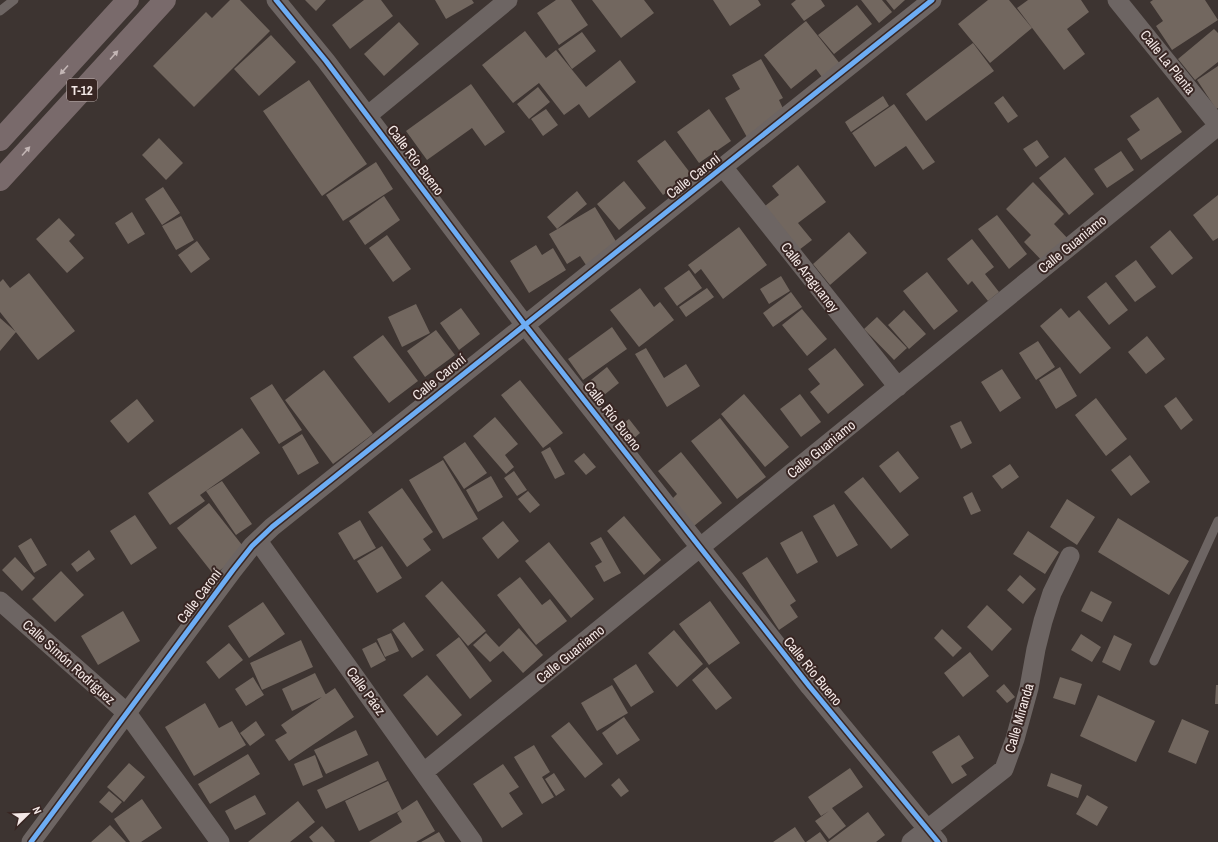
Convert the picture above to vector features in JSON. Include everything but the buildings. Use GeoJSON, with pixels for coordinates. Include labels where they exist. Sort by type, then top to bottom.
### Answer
{"type":"FeatureCollection","features":[{"type":"Feature","properties":{"kind":"highway","name":"T-12"},"geometry":{"type":"LineString","coordinates":[[0,140],[128,0]]}},
{"type":"Feature","properties":{"kind":"highway","name":"T-12"},"geometry":{"type":"LineString","coordinates":[[0,180],[165,0]]}},
{"type":"Feature","properties":{"kind":"street","name":"Calle Río Bueno"},"geometry":{"type":"LineString","coordinates":[[276,0],[326,60],[525,324],[810,687],[933,836]]}},
{"type":"Feature","properties":{"kind":"street"},"geometry":{"type":"LineString","coordinates":[[367,116],[508,0]]}},
{"type":"Feature","properties":{"kind":"street","name":"Calle Caroní"},"geometry":{"type":"LineString","coordinates":[[31,842],[233,570],[258,540],[296,507],[932,0]]}},
{"type":"Feature","properties":{"kind":"street","name":"Calle La Planta"},"geometry":{"type":"LineString","coordinates":[[1117,0],[1218,125]]}},
{"type":"Feature","properties":{"kind":"street","name":"Calle Guaniamo"},"geometry":{"type":"LineString","coordinates":[[424,772],[1218,125]]}},
{"type":"Feature","properties":{"kind":"street","name":"Calle Araguaney"},"geometry":{"type":"LineString","coordinates":[[723,167],[898,386]]}},
{"type":"Feature","properties":{"kind":"street","name":"Calle Páez"},"geometry":{"type":"LineString","coordinates":[[258,540],[473,842]]}},
{"type":"Feature","properties":{"kind":"street","name":"Calle Miranda"},"geometry":{"type":"LineString","coordinates":[[911,842],[933,836],[1004,769],[1015,740],[1027,696],[1043,621],[1052,593],[1070,556]]}},
{"type":"Feature","properties":{"kind":"street","name":"Calle Simón Rodríguez"},"geometry":{"type":"LineString","coordinates":[[0,600],[126,714],[220,842]]}},
{"type":"Feature","properties":{"kind":"lane"},"geometry":{"type":"LineString","coordinates":[[0,11],[14,0]]}},
{"type":"Feature","properties":{"kind":"lane"},"geometry":{"type":"LineString","coordinates":[[1154,661],[1218,521]]}},
{"type":"Feature","properties":{"kind":"cycle path"},"geometry":{"type":"LineString","coordinates":[[276,0],[326,61],[525,325],[810,687],[938,842]]}},
{"type":"Feature","properties":{"kind":"cycle path"},"geometry":{"type":"LineString","coordinates":[[31,842],[233,570],[252,546],[272,527],[932,0]]}}]}
